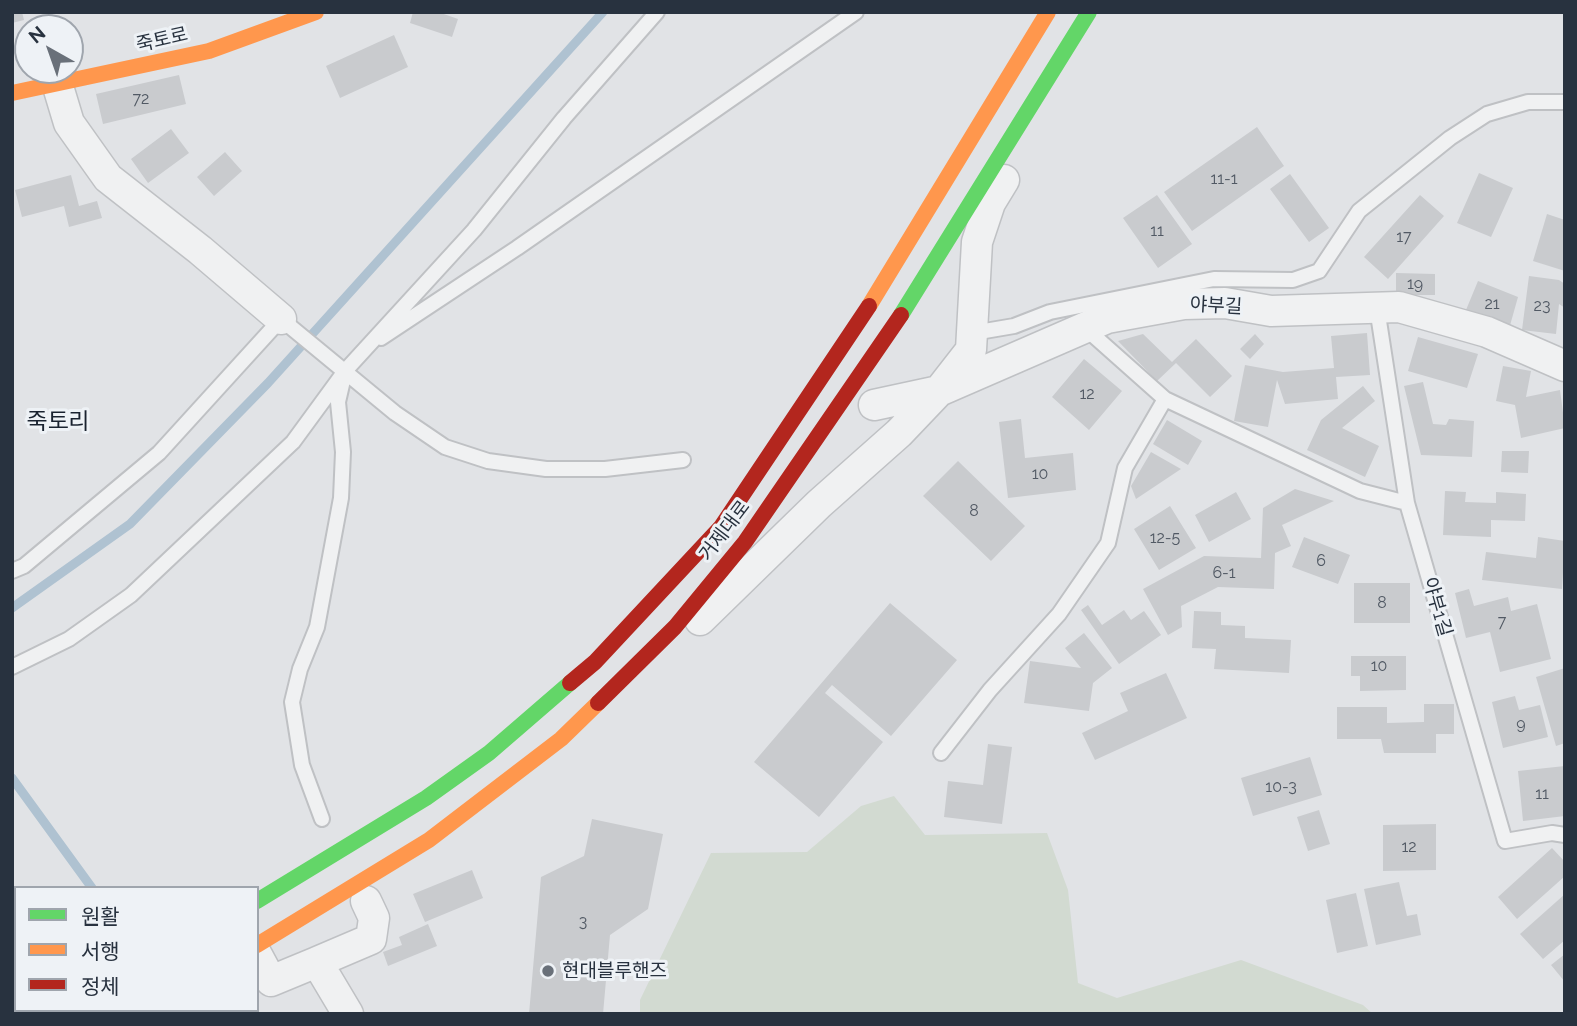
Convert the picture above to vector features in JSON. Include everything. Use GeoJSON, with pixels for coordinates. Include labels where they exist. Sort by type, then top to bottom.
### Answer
{"type":"FeatureCollection","features":[{"type":"Feature","properties":{"kind":"main road","name":"죽토로"},"geometry":{"type":"LineString","coordinates":[[84,67],[201,37],[271,12]]}},
{"type":"Feature","properties":{"kind":"main road","name":"죽토로"},"geometry":{"type":"LineString","coordinates":[[84,69],[209,51],[316,12]]}},
{"type":"Feature","properties":{"kind":"main road","name":"거제대로"},"geometry":{"type":"LineString","coordinates":[[259,900],[426,798],[489,753],[595,662],[721,527],[789,430],[877,295],[1048,12]]}},
{"type":"Feature","properties":{"kind":"main road","name":"거제대로"},"geometry":{"type":"LineString","coordinates":[[259,944],[429,840],[561,739],[675,627],[746,542],[903,313],[1088,12]]}},
{"type":"Feature","properties":{"kind":"main road","name":"죽토로"},"geometry":{"type":"LineString","coordinates":[[12,93],[34,84]]}},
{"type":"Feature","properties":{"kind":"street"},"geometry":{"type":"LineString","coordinates":[[487,795],[547,771],[580,743],[682,638],[819,504],[899,433],[939,391],[971,350],[977,242],[990,203],[1047,103],[1058,76],[1058,63]]}},
{"type":"Feature","properties":{"kind":"street"},"geometry":{"type":"LineString","coordinates":[[64,84],[69,123],[108,178],[200,250],[281,319]]}},
{"type":"Feature","properties":{"kind":"street","name":"야부길"},"geometry":{"type":"LineString","coordinates":[[874,405],[939,391],[1107,318],[1184,304],[1225,303],[1271,311],[1399,307],[1487,332],[1565,366]]}},
{"type":"Feature","properties":{"kind":"street"},"geometry":{"type":"LineString","coordinates":[[259,964],[264,985],[371,939],[374,918],[366,901]]}},
{"type":"Feature","properties":{"kind":"street"},"geometry":{"type":"LineString","coordinates":[[317,962],[348,1014]]}},
{"type":"Feature","properties":{"kind":"lane"},"geometry":{"type":"LineString","coordinates":[[12,667],[69,639],[131,596],[293,442],[345,371],[474,230],[564,118],[657,12]]}},
{"type":"Feature","properties":{"kind":"lane"},"geometry":{"type":"LineString","coordinates":[[365,348],[517,248],[856,12]]}},
{"type":"Feature","properties":{"kind":"lane"},"geometry":{"type":"LineString","coordinates":[[973,333],[1014,326],[1051,312],[1214,279],[1293,280],[1319,271],[1359,211],[1450,138],[1486,114],[1528,102],[1565,103]]}},
{"type":"Feature","properties":{"kind":"lane","name":"야부1길"},"geometry":{"type":"LineString","coordinates":[[1377,308],[1406,502],[1505,841],[1552,833],[1565,835]]}},
{"type":"Feature","properties":{"kind":"lane"},"geometry":{"type":"LineString","coordinates":[[12,571],[24,566],[159,453],[281,319],[395,413],[445,447],[488,461],[546,469],[605,469],[683,460]]}},
{"type":"Feature","properties":{"kind":"lane"},"geometry":{"type":"LineString","coordinates":[[1084,327],[1165,399],[1360,491],[1406,502]]}},
{"type":"Feature","properties":{"kind":"lane"},"geometry":{"type":"LineString","coordinates":[[322,820],[302,765],[292,702],[300,669],[317,627],[339,511],[343,452],[338,402],[345,371]]}},
{"type":"Feature","properties":{"kind":"lane"},"geometry":{"type":"LineString","coordinates":[[941,753],[990,690],[1059,614],[1108,543],[1125,468],[1165,399]]}},
{"type":"Feature","properties":{"kind":"shaded area"},"geometry":{"type":"Polygon","coordinates":[[[894,796],[925,835],[1047,833],[1068,890],[1078,983],[1117,998],[1241,960],[1363,1005],[1373,1014],[640,1014],[640,1000],[711,853],[807,852],[861,806],[894,796]]]}},
{"type":"Feature","properties":{"kind":"building"},"geometry":{"type":"Polygon","coordinates":[[[12,12],[22,12],[14,14],[12,23],[12,12]]]}},
{"type":"Feature","properties":{"kind":"building"},"geometry":{"type":"Polygon","coordinates":[[[413,12],[438,12],[458,19],[452,37],[410,23],[413,12]]]}},
{"type":"Feature","properties":{"kind":"building"},"geometry":{"type":"Polygon","coordinates":[[[394,35],[408,67],[340,98],[326,66],[394,35]]]}},
{"type":"Feature","properties":{"kind":"building"},"geometry":{"type":"Polygon","coordinates":[[[179,75],[186,104],[103,124],[96,94],[179,75]]]}},
{"type":"Feature","properties":{"kind":"building"},"geometry":{"type":"Polygon","coordinates":[[[1257,127],[1284,166],[1192,231],[1164,192],[1257,127]]]}},
{"type":"Feature","properties":{"kind":"building"},"geometry":{"type":"Polygon","coordinates":[[[171,129],[189,153],[148,183],[131,159],[171,129]]]}},
{"type":"Feature","properties":{"kind":"building"},"geometry":{"type":"Polygon","coordinates":[[[225,152],[242,171],[214,196],[197,177],[225,152]]]}},
{"type":"Feature","properties":{"kind":"building"},"geometry":{"type":"Polygon","coordinates":[[[1479,173],[1513,188],[1491,237],[1457,223],[1479,173]]]}},
{"type":"Feature","properties":{"kind":"building"},"geometry":{"type":"Polygon","coordinates":[[[1290,174],[1329,228],[1309,242],[1270,189],[1290,174]]]}},
{"type":"Feature","properties":{"kind":"building"},"geometry":{"type":"Polygon","coordinates":[[[71,175],[79,206],[97,201],[102,218],[69,227],[64,206],[22,217],[15,190],[71,175]]]}},
{"type":"Feature","properties":{"kind":"building"},"geometry":{"type":"Polygon","coordinates":[[[1157,195],[1192,244],[1158,268],[1123,218],[1157,195]]]}},
{"type":"Feature","properties":{"kind":"building"},"geometry":{"type":"Polygon","coordinates":[[[1420,195],[1444,216],[1388,279],[1364,257],[1420,195]]]}},
{"type":"Feature","properties":{"kind":"building"},"geometry":{"type":"Polygon","coordinates":[[[1547,214],[1565,220],[1565,271],[1533,261],[1547,214]]]}},
{"type":"Feature","properties":{"kind":"building"},"geometry":{"type":"Polygon","coordinates":[[[1396,273],[1435,274],[1435,295],[1396,295],[1396,273]]]}},
{"type":"Feature","properties":{"kind":"building"},"geometry":{"type":"Polygon","coordinates":[[[1529,276],[1559,280],[1565,284],[1565,308],[1559,304],[1556,334],[1522,330],[1529,276]]]}},
{"type":"Feature","properties":{"kind":"building"},"geometry":{"type":"Polygon","coordinates":[[[1478,281],[1518,297],[1509,329],[1466,310],[1478,281]]]}},
{"type":"Feature","properties":{"kind":"building"},"geometry":{"type":"Polygon","coordinates":[[[1367,333],[1370,375],[1336,377],[1338,399],[1285,404],[1277,380],[1268,427],[1234,421],[1245,365],[1283,372],[1334,368],[1331,336],[1367,333]]]}},
{"type":"Feature","properties":{"kind":"building"},"geometry":{"type":"Polygon","coordinates":[[[1143,334],[1172,362],[1196,339],[1232,376],[1210,397],[1176,363],[1157,381],[1118,341],[1143,334]]]}},
{"type":"Feature","properties":{"kind":"building"},"geometry":{"type":"Polygon","coordinates":[[[1255,334],[1264,344],[1250,359],[1240,349],[1255,334]]]}},
{"type":"Feature","properties":{"kind":"building"},"geometry":{"type":"Polygon","coordinates":[[[1418,337],[1478,354],[1467,388],[1408,371],[1418,337]]]}},
{"type":"Feature","properties":{"kind":"building"},"geometry":{"type":"Polygon","coordinates":[[[1084,359],[1122,391],[1089,430],[1052,397],[1084,359]]]}},
{"type":"Feature","properties":{"kind":"building"},"geometry":{"type":"Polygon","coordinates":[[[1503,366],[1531,371],[1526,397],[1560,390],[1565,428],[1521,438],[1515,405],[1496,401],[1503,366]]]}},
{"type":"Feature","properties":{"kind":"building"},"geometry":{"type":"Polygon","coordinates":[[[1423,382],[1433,424],[1446,425],[1449,419],[1474,421],[1472,457],[1421,455],[1404,386],[1423,382]]]}},
{"type":"Feature","properties":{"kind":"building"},"geometry":{"type":"Polygon","coordinates":[[[1363,386],[1375,401],[1342,428],[1379,446],[1365,477],[1307,450],[1321,420],[1363,386]]]}},
{"type":"Feature","properties":{"kind":"building"},"geometry":{"type":"Polygon","coordinates":[[[1021,419],[1025,458],[1073,453],[1076,490],[1008,498],[999,422],[1021,419]]]}},
{"type":"Feature","properties":{"kind":"building"},"geometry":{"type":"Polygon","coordinates":[[[1167,420],[1202,441],[1188,465],[1153,444],[1167,420]]]}},
{"type":"Feature","properties":{"kind":"building"},"geometry":{"type":"Polygon","coordinates":[[[1502,451],[1529,451],[1528,473],[1501,472],[1502,451]]]}},
{"type":"Feature","properties":{"kind":"building"},"geometry":{"type":"Polygon","coordinates":[[[1151,452],[1181,469],[1136,499],[1131,486],[1151,452]]]}},
{"type":"Feature","properties":{"kind":"building"},"geometry":{"type":"Polygon","coordinates":[[[958,461],[1025,526],[991,561],[923,496],[958,461]]]}},
{"type":"Feature","properties":{"kind":"building"},"geometry":{"type":"Polygon","coordinates":[[[1295,489],[1334,501],[1282,525],[1291,546],[1275,553],[1274,589],[1218,587],[1181,606],[1182,627],[1168,635],[1143,589],[1204,556],[1261,558],[1263,508],[1295,489]]]}},
{"type":"Feature","properties":{"kind":"building"},"geometry":{"type":"Polygon","coordinates":[[[1445,491],[1466,492],[1465,502],[1496,503],[1496,492],[1526,494],[1525,521],[1491,520],[1491,537],[1443,535],[1445,491]]]}},
{"type":"Feature","properties":{"kind":"building"},"geometry":{"type":"Polygon","coordinates":[[[1236,492],[1251,519],[1209,542],[1195,515],[1236,492]]]}},
{"type":"Feature","properties":{"kind":"building"},"geometry":{"type":"Polygon","coordinates":[[[1170,506],[1196,548],[1159,570],[1134,529],[1170,506]]]}},
{"type":"Feature","properties":{"kind":"building"},"geometry":{"type":"Polygon","coordinates":[[[1304,537],[1350,555],[1338,584],[1292,567],[1304,537]]]}},
{"type":"Feature","properties":{"kind":"building"},"geometry":{"type":"Polygon","coordinates":[[[1538,537],[1565,541],[1562,589],[1482,580],[1486,552],[1536,558],[1538,537]]]}},
{"type":"Feature","properties":{"kind":"building"},"geometry":{"type":"Polygon","coordinates":[[[1354,583],[1410,583],[1410,623],[1354,623],[1354,583]]]}},
{"type":"Feature","properties":{"kind":"building"},"geometry":{"type":"Polygon","coordinates":[[[1469,589],[1474,606],[1508,597],[1511,611],[1537,604],[1551,659],[1500,672],[1490,632],[1466,638],[1455,593],[1469,589]]]}},
{"type":"Feature","properties":{"kind":"building"},"geometry":{"type":"Polygon","coordinates":[[[890,603],[957,660],[891,736],[832,685],[825,693],[883,742],[819,817],[754,762],[890,603]]]}},
{"type":"Feature","properties":{"kind":"building"},"geometry":{"type":"Polygon","coordinates":[[[1088,605],[1102,625],[1124,610],[1131,620],[1144,611],[1161,635],[1119,664],[1081,610],[1088,605]]]}},
{"type":"Feature","properties":{"kind":"building"},"geometry":{"type":"Polygon","coordinates":[[[1194,611],[1221,612],[1221,625],[1245,626],[1245,638],[1291,640],[1289,673],[1214,669],[1216,649],[1192,648],[1194,611]]]}},
{"type":"Feature","properties":{"kind":"building"},"geometry":{"type":"Polygon","coordinates":[[[1084,633],[1112,668],[1093,683],[1089,711],[1024,703],[1030,661],[1081,668],[1065,648],[1084,633]]]}},
{"type":"Feature","properties":{"kind":"building"},"geometry":{"type":"Polygon","coordinates":[[[1351,656],[1406,656],[1406,690],[1360,691],[1360,676],[1351,676],[1351,656]]]}},
{"type":"Feature","properties":{"kind":"building"},"geometry":{"type":"Polygon","coordinates":[[[1565,668],[1565,743],[1556,746],[1536,677],[1565,668]]]}},
{"type":"Feature","properties":{"kind":"building"},"geometry":{"type":"Polygon","coordinates":[[[1166,673],[1187,718],[1095,760],[1082,733],[1128,711],[1120,693],[1166,673]]]}},
{"type":"Feature","properties":{"kind":"building"},"geometry":{"type":"Polygon","coordinates":[[[1515,696],[1519,710],[1540,705],[1548,737],[1503,748],[1492,702],[1515,696]]]}},
{"type":"Feature","properties":{"kind":"building"},"geometry":{"type":"Polygon","coordinates":[[[1424,704],[1454,704],[1454,734],[1436,734],[1436,753],[1384,753],[1381,739],[1337,739],[1337,707],[1387,707],[1387,723],[1424,722],[1424,704]]]}},
{"type":"Feature","properties":{"kind":"building"},"geometry":{"type":"Polygon","coordinates":[[[988,744],[1012,747],[1002,824],[944,817],[948,781],[983,785],[988,744]]]}},
{"type":"Feature","properties":{"kind":"building"},"geometry":{"type":"Polygon","coordinates":[[[1310,757],[1322,795],[1253,816],[1241,778],[1310,757]]]}},
{"type":"Feature","properties":{"kind":"building"},"geometry":{"type":"Polygon","coordinates":[[[1565,766],[1565,816],[1523,821],[1518,771],[1565,766]]]}},
{"type":"Feature","properties":{"kind":"building"},"geometry":{"type":"Polygon","coordinates":[[[1319,810],[1330,844],[1308,851],[1297,817],[1319,810]]]}},
{"type":"Feature","properties":{"kind":"building"},"geometry":{"type":"Polygon","coordinates":[[[592,819],[663,834],[648,909],[610,935],[603,1014],[529,1014],[541,877],[584,856],[592,819]]]}},
{"type":"Feature","properties":{"kind":"building"},"geometry":{"type":"Polygon","coordinates":[[[1436,824],[1436,870],[1383,871],[1383,825],[1436,824]]]}},
{"type":"Feature","properties":{"kind":"building"},"geometry":{"type":"Polygon","coordinates":[[[1552,848],[1565,862],[1565,876],[1517,919],[1498,897],[1552,848]]]}},
{"type":"Feature","properties":{"kind":"building"},"geometry":{"type":"Polygon","coordinates":[[[472,870],[483,898],[425,922],[413,894],[472,870]]]}},
{"type":"Feature","properties":{"kind":"building"},"geometry":{"type":"Polygon","coordinates":[[[1399,882],[1407,916],[1417,914],[1421,935],[1376,945],[1364,889],[1399,882]]]}},
{"type":"Feature","properties":{"kind":"building"},"geometry":{"type":"Polygon","coordinates":[[[1356,893],[1368,946],[1337,953],[1326,900],[1356,893]]]}},
{"type":"Feature","properties":{"kind":"building"},"geometry":{"type":"Polygon","coordinates":[[[1565,894],[1565,940],[1543,959],[1520,934],[1565,894]]]}},
{"type":"Feature","properties":{"kind":"building"},"geometry":{"type":"Polygon","coordinates":[[[428,924],[437,946],[388,966],[383,952],[402,945],[399,937],[428,924]]]}},
{"type":"Feature","properties":{"kind":"building"},"geometry":{"type":"Polygon","coordinates":[[[1565,954],[1565,982],[1551,965],[1565,954]]]}},
{"type":"Feature","properties":{"kind":"waterway"},"geometry":{"type":"LineString","coordinates":[[12,608],[130,524],[268,383],[603,12]]}},
{"type":"Feature","properties":{"kind":"waterway"},"geometry":{"type":"LineString","coordinates":[[12,778],[91,886]]}},
{"type":"Feature","properties":{"kind":"traffic: fast"},"geometry":{"type":"LineString","coordinates":[[901,315],[1089,12]]}},
{"type":"Feature","properties":{"kind":"traffic: fast"},"geometry":{"type":"LineString","coordinates":[[259,900],[426,798],[489,753],[570,683]]}},
{"type":"Feature","properties":{"kind":"traffic: slow"},"geometry":{"type":"LineString","coordinates":[[12,93],[209,51],[316,12]]}},
{"type":"Feature","properties":{"kind":"traffic: slow"},"geometry":{"type":"LineString","coordinates":[[869,306],[1048,12]]}},
{"type":"Feature","properties":{"kind":"traffic: slow"},"geometry":{"type":"LineString","coordinates":[[259,944],[429,840],[561,739],[598,703]]}},
{"type":"Feature","properties":{"kind":"traffic: slow"},"geometry":{"type":"LineString","coordinates":[[75,1014],[78,1012]]}},
{"type":"Feature","properties":{"kind":"traffic: jam"},"geometry":{"type":"LineString","coordinates":[[570,683],[595,662],[721,527],[869,306]]}},
{"type":"Feature","properties":{"kind":"traffic: jam"},"geometry":{"type":"LineString","coordinates":[[598,703],[675,627],[745,542],[901,315]]}},
{"type":"Feature","properties":{"kind":"place","name":"현대블루핸즈"},"geometry":{"type":"Point","coordinates":[548,971]}},
{"type":"Feature","properties":{"kind":"district","name":"죽토리"},"geometry":{"type":"Point","coordinates":[58,422]}}]}
